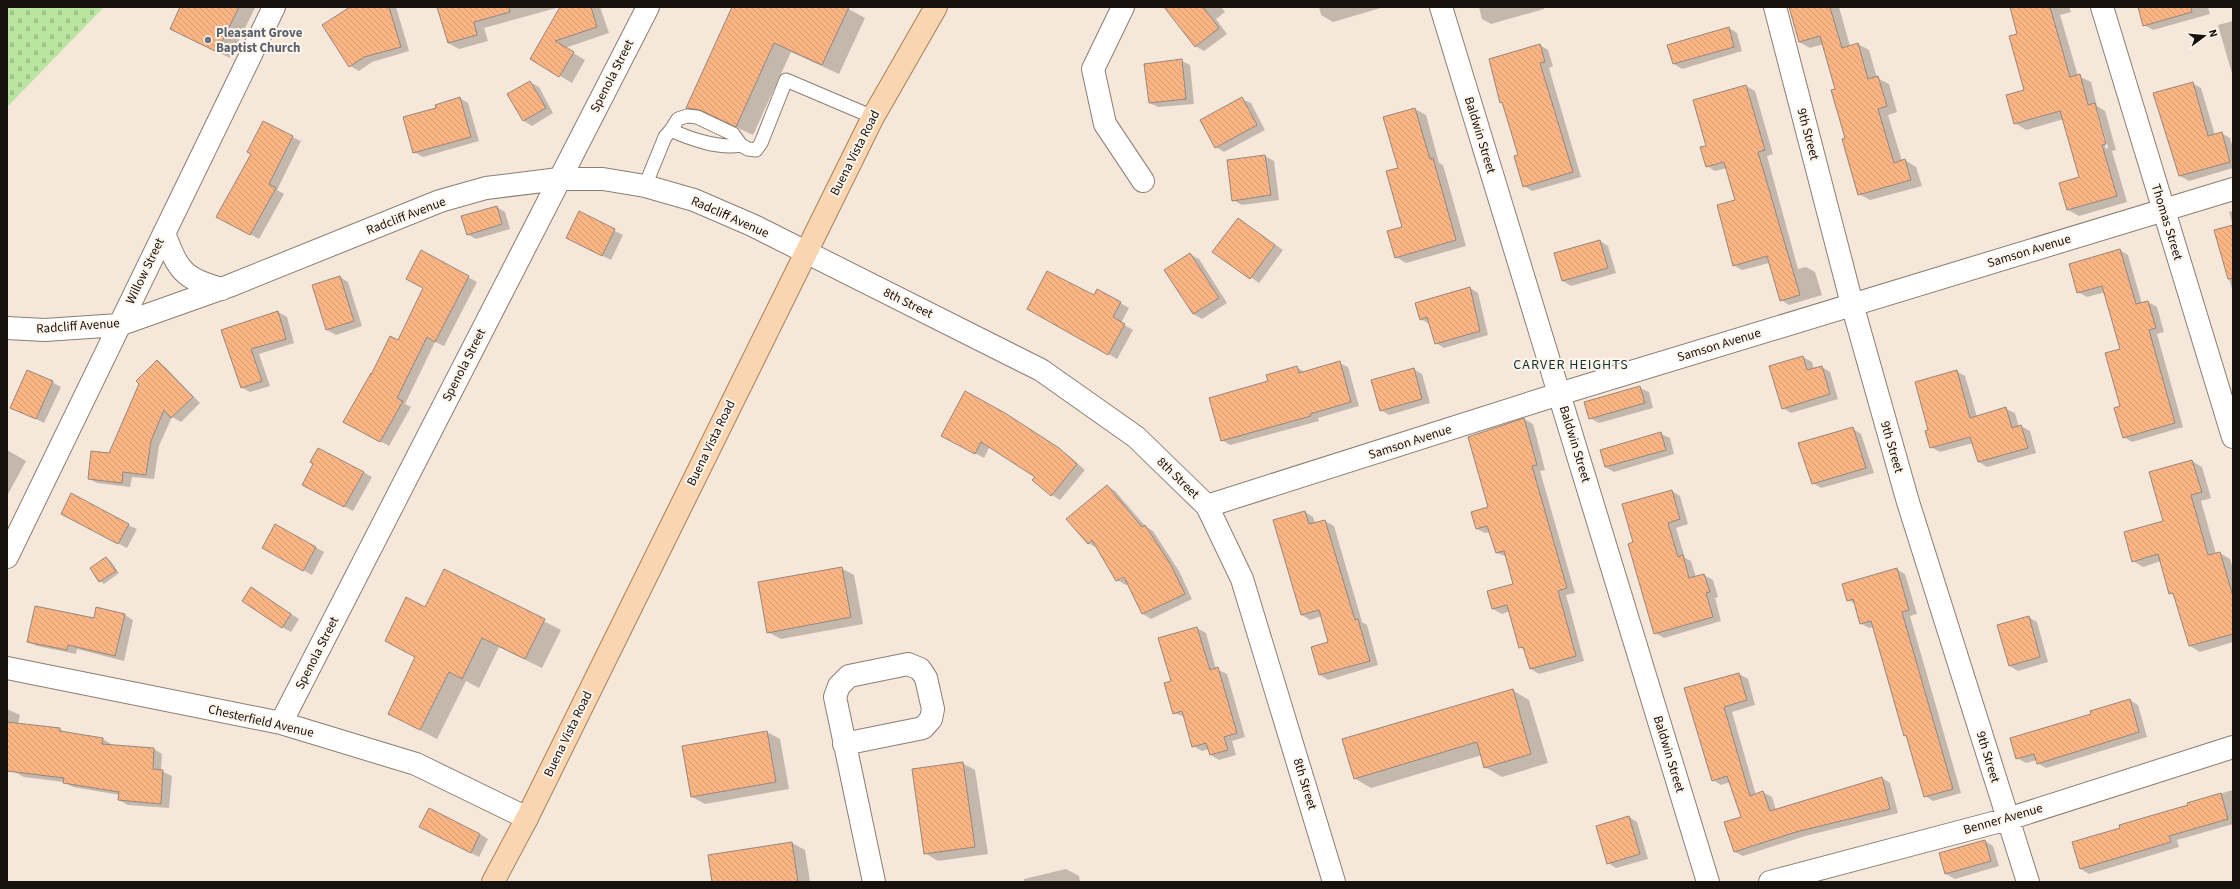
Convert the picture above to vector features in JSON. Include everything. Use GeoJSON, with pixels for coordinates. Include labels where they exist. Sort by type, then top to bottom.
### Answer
{"type":"FeatureCollection","features":[{"type":"Feature","properties":{"kind":"main road","name":"Buena Vista Road"},"geometry":{"type":"LineString","coordinates":[[493,882],[527,818],[873,117],[936,7]]}},
{"type":"Feature","properties":{"kind":"street","name":"Willow Street"},"geometry":{"type":"LineString","coordinates":[[7,557],[274,7]]}},
{"type":"Feature","properties":{"kind":"street","name":"Spenola Street"},"geometry":{"type":"LineString","coordinates":[[281,723],[648,7]]}},
{"type":"Feature","properties":{"kind":"street"},"geometry":{"type":"LineString","coordinates":[[1123,7],[1093,69],[1105,124],[1143,181]]}},
{"type":"Feature","properties":{"kind":"street","name":"Baldwin Street"},"geometry":{"type":"LineString","coordinates":[[1441,7],[1708,882]]}},
{"type":"Feature","properties":{"kind":"street","name":"9th Street"},"geometry":{"type":"LineString","coordinates":[[1774,7],[1852,304],[1908,502],[2028,882]]}},
{"type":"Feature","properties":{"kind":"street","name":"Thomas Street"},"geometry":{"type":"LineString","coordinates":[[2102,7],[2233,437]]}},
{"type":"Feature","properties":{"kind":"street","name":"Radcliff Avenue"},"geometry":{"type":"LineString","coordinates":[[7,328],[45,330],[119,325],[222,289],[440,201],[486,188],[559,179],[602,179],[645,186],[694,200],[752,225],[805,253]]}},
{"type":"Feature","properties":{"kind":"street","name":"Samson Avenue"},"geometry":{"type":"LineString","coordinates":[[1207,506],[1559,394],[2233,189]]}},
{"type":"Feature","properties":{"kind":"street"},"geometry":{"type":"LineString","coordinates":[[164,233],[173,258],[185,274],[199,283],[222,289]]}},
{"type":"Feature","properties":{"kind":"street","name":"8th Street"},"geometry":{"type":"LineString","coordinates":[[805,253],[1041,370],[1136,437],[1207,506],[1242,579],[1334,882]]}},
{"type":"Feature","properties":{"kind":"street"},"geometry":{"type":"LineString","coordinates":[[844,744],[923,728],[931,719],[933,709],[926,678],[920,669],[908,664],[849,676],[839,686],[835,697],[844,744],[874,882]]}},
{"type":"Feature","properties":{"kind":"street","name":"Chesterfield Avenue"},"geometry":{"type":"LineString","coordinates":[[7,668],[281,723],[416,764],[527,818]]}},
{"type":"Feature","properties":{"kind":"street","name":"Benner Avenue"},"geometry":{"type":"LineString","coordinates":[[1770,882],[2008,819],[2233,747]]}},
{"type":"Feature","properties":{"kind":"lane"},"geometry":{"type":"LineString","coordinates":[[645,186],[665,137],[678,119],[687,116],[697,117],[732,134],[740,145],[748,149],[756,150],[761,143],[786,80],[873,117]]}},
{"type":"Feature","properties":{"kind":"lane"},"geometry":{"type":"LineString","coordinates":[[671,130],[683,136],[730,147],[740,145]]}},
{"type":"Feature","properties":{"kind":"green space"},"geometry":{"type":"Polygon","coordinates":[[[7,7],[104,7],[7,107],[7,7]]]}},
{"type":"Feature","properties":{"kind":"building","name":"Pleasant Grove Baptist Church"},"geometry":{"type":"Polygon","coordinates":[[[180,7],[239,7],[217,52],[170,29],[180,7]]]}},
{"type":"Feature","properties":{"kind":"building"},"geometry":{"type":"Polygon","coordinates":[[[350,7],[389,7],[401,47],[364,57],[349,67],[322,25],[350,7]]]}},
{"type":"Feature","properties":{"kind":"building"},"geometry":{"type":"Polygon","coordinates":[[[437,7],[509,7],[510,12],[474,22],[477,35],[448,43],[437,7]]]}},
{"type":"Feature","properties":{"kind":"building"},"geometry":{"type":"Polygon","coordinates":[[[560,7],[591,7],[597,27],[555,41],[574,52],[559,77],[530,59],[560,7]]]}},
{"type":"Feature","properties":{"kind":"building"},"geometry":{"type":"Polygon","coordinates":[[[732,7],[849,7],[822,65],[774,43],[736,127],[700,110],[686,108],[732,7]]]}},
{"type":"Feature","properties":{"kind":"building"},"geometry":{"type":"Polygon","coordinates":[[[1164,7],[1203,7],[1219,28],[1195,47],[1164,7]]]}},
{"type":"Feature","properties":{"kind":"building"},"geometry":{"type":"Polygon","coordinates":[[[1789,7],[1830,7],[1842,48],[1858,43],[1868,79],[1878,76],[1887,106],[1878,109],[1894,163],[1905,159],[1911,180],[1858,195],[1842,139],[1845,138],[1831,90],[1835,89],[1820,36],[1799,42],[1789,7]]]}},
{"type":"Feature","properties":{"kind":"building"},"geometry":{"type":"Polygon","coordinates":[[[2010,7],[2050,7],[2070,77],[2080,74],[2088,105],[2095,103],[2106,144],[2102,145],[2117,196],[2067,210],[2059,183],[2079,177],[2060,111],[2014,124],[2006,95],[2024,90],[2009,36],[2017,34],[2010,7]]]}},
{"type":"Feature","properties":{"kind":"building"},"geometry":{"type":"Polygon","coordinates":[[[2138,7],[2191,7],[2192,12],[2143,26],[2138,7]]]}},
{"type":"Feature","properties":{"kind":"building"},"geometry":{"type":"Polygon","coordinates":[[[1729,27],[1734,47],[1673,64],[1667,45],[1729,27]]]}},
{"type":"Feature","properties":{"kind":"building"},"geometry":{"type":"Polygon","coordinates":[[[1540,44],[1545,62],[1540,63],[1573,172],[1523,187],[1514,156],[1518,155],[1502,102],[1500,103],[1489,59],[1540,44]]]}},
{"type":"Feature","properties":{"kind":"building"},"geometry":{"type":"Polygon","coordinates":[[[1182,59],[1186,99],[1149,103],[1144,64],[1182,59]]]}},
{"type":"Feature","properties":{"kind":"building"},"geometry":{"type":"Polygon","coordinates":[[[530,81],[546,108],[523,121],[507,94],[530,81]]]}},
{"type":"Feature","properties":{"kind":"building"},"geometry":{"type":"Polygon","coordinates":[[[2193,82],[2208,136],[2222,132],[2230,162],[2179,176],[2153,93],[2193,82]]]}},
{"type":"Feature","properties":{"kind":"building"},"geometry":{"type":"Polygon","coordinates":[[[1746,85],[1765,150],[1758,152],[1800,295],[1780,301],[1767,256],[1733,266],[1717,205],[1735,200],[1724,162],[1706,167],[1700,147],[1706,146],[1693,100],[1746,85]]]}},
{"type":"Feature","properties":{"kind":"building"},"geometry":{"type":"Polygon","coordinates":[[[460,97],[471,137],[413,153],[403,117],[436,108],[435,105],[460,97]]]}},
{"type":"Feature","properties":{"kind":"building"},"geometry":{"type":"Polygon","coordinates":[[[1242,97],[1257,125],[1215,148],[1200,120],[1242,97]]]}},
{"type":"Feature","properties":{"kind":"building"},"geometry":{"type":"Polygon","coordinates":[[[1415,108],[1430,159],[1433,158],[1456,240],[1395,258],[1387,231],[1402,227],[1386,171],[1398,168],[1383,117],[1415,108]]]}},
{"type":"Feature","properties":{"kind":"building"},"geometry":{"type":"Polygon","coordinates":[[[263,121],[293,136],[269,184],[276,188],[250,235],[216,217],[251,154],[247,152],[263,121]]]}},
{"type":"Feature","properties":{"kind":"building"},"geometry":{"type":"Polygon","coordinates":[[[1265,155],[1271,195],[1232,201],[1227,160],[1265,155]]]}},
{"type":"Feature","properties":{"kind":"building"},"geometry":{"type":"Polygon","coordinates":[[[497,206],[502,224],[467,235],[461,216],[497,206]]]}},
{"type":"Feature","properties":{"kind":"building"},"geometry":{"type":"Polygon","coordinates":[[[579,211],[615,229],[602,256],[566,238],[579,211]]]}},
{"type":"Feature","properties":{"kind":"building"},"geometry":{"type":"Polygon","coordinates":[[[1238,218],[1275,245],[1250,279],[1212,252],[1238,218]]]}},
{"type":"Feature","properties":{"kind":"building"},"geometry":{"type":"Polygon","coordinates":[[[2233,225],[2233,278],[2228,279],[2214,230],[2233,225]]]}},
{"type":"Feature","properties":{"kind":"building"},"geometry":{"type":"Polygon","coordinates":[[[1600,240],[1608,268],[1562,281],[1554,253],[1600,240]]]}},
{"type":"Feature","properties":{"kind":"building"},"geometry":{"type":"Polygon","coordinates":[[[2120,249],[2136,304],[2148,301],[2156,328],[2149,330],[2175,423],[2123,438],[2114,408],[2120,406],[2105,353],[2120,349],[2102,286],[2077,293],[2069,264],[2120,249]]]}},
{"type":"Feature","properties":{"kind":"building"},"geometry":{"type":"Polygon","coordinates":[[[421,250],[469,276],[435,342],[427,337],[397,398],[403,401],[380,442],[343,422],[371,373],[371,375],[390,336],[398,340],[423,288],[406,279],[421,250]]]}},
{"type":"Feature","properties":{"kind":"building"},"geometry":{"type":"Polygon","coordinates":[[[1190,253],[1219,298],[1193,314],[1164,270],[1190,253]]]}},
{"type":"Feature","properties":{"kind":"building"},"geometry":{"type":"Polygon","coordinates":[[[1047,271],[1094,295],[1097,289],[1121,302],[1113,317],[1125,324],[1108,355],[1027,309],[1047,271]]]}},
{"type":"Feature","properties":{"kind":"building"},"geometry":{"type":"Polygon","coordinates":[[[340,276],[354,321],[326,330],[312,285],[340,276]]]}},
{"type":"Feature","properties":{"kind":"building"},"geometry":{"type":"Polygon","coordinates":[[[1470,287],[1480,331],[1435,344],[1427,317],[1420,320],[1415,303],[1470,287]]]}},
{"type":"Feature","properties":{"kind":"building"},"geometry":{"type":"Polygon","coordinates":[[[278,311],[286,339],[251,349],[262,381],[241,388],[221,330],[278,311]]]}},
{"type":"Feature","properties":{"kind":"building"},"geometry":{"type":"Polygon","coordinates":[[[1803,356],[1807,370],[1822,366],[1830,394],[1782,409],[1769,366],[1803,356]]]}},
{"type":"Feature","properties":{"kind":"building"},"geometry":{"type":"Polygon","coordinates":[[[157,360],[193,397],[171,418],[164,410],[151,441],[146,475],[123,472],[122,483],[88,479],[91,451],[109,453],[139,384],[136,381],[157,360]]]}},
{"type":"Feature","properties":{"kind":"building"},"geometry":{"type":"Polygon","coordinates":[[[1340,361],[1351,402],[1310,414],[1311,416],[1221,441],[1209,398],[1268,381],[1266,375],[1297,366],[1299,373],[1340,361]]]}},
{"type":"Feature","properties":{"kind":"building"},"geometry":{"type":"Polygon","coordinates":[[[1414,368],[1422,399],[1380,411],[1371,380],[1414,368]]]}},
{"type":"Feature","properties":{"kind":"building"},"geometry":{"type":"Polygon","coordinates":[[[27,370],[53,381],[36,419],[10,408],[27,370]]]}},
{"type":"Feature","properties":{"kind":"building"},"geometry":{"type":"Polygon","coordinates":[[[1957,370],[1970,418],[2006,407],[2012,428],[2021,425],[2028,448],[1978,462],[1970,437],[1930,448],[1925,431],[1928,430],[1915,382],[1957,370]]]}},
{"type":"Feature","properties":{"kind":"building"},"geometry":{"type":"Polygon","coordinates":[[[1640,386],[1645,403],[1589,419],[1584,402],[1640,386]]]}},
{"type":"Feature","properties":{"kind":"building"},"geometry":{"type":"Polygon","coordinates":[[[965,391],[1005,413],[1059,448],[1077,464],[1051,496],[1032,480],[1035,477],[981,442],[975,454],[941,436],[965,391]]]}},
{"type":"Feature","properties":{"kind":"building"},"geometry":{"type":"Polygon","coordinates":[[[1524,418],[1537,465],[1532,466],[1567,588],[1558,591],[1576,656],[1530,669],[1523,647],[1519,648],[1507,605],[1492,609],[1487,591],[1513,584],[1504,551],[1496,553],[1487,526],[1476,529],[1471,512],[1488,507],[1468,437],[1524,418]]]}},
{"type":"Feature","properties":{"kind":"building"},"geometry":{"type":"Polygon","coordinates":[[[1853,427],[1866,468],[1812,484],[1798,443],[1853,427]]]}},
{"type":"Feature","properties":{"kind":"building"},"geometry":{"type":"Polygon","coordinates":[[[1661,432],[1666,450],[1605,467],[1600,450],[1661,432]]]}},
{"type":"Feature","properties":{"kind":"building"},"geometry":{"type":"Polygon","coordinates":[[[318,448],[364,472],[344,507],[302,485],[313,464],[310,462],[318,448]]]}},
{"type":"Feature","properties":{"kind":"building"},"geometry":{"type":"Polygon","coordinates":[[[2192,460],[2202,492],[2191,495],[2208,555],[2220,552],[2233,596],[2233,634],[2189,646],[2173,593],[2169,594],[2158,554],[2132,562],[2124,532],[2163,521],[2149,472],[2192,460]]]}},
{"type":"Feature","properties":{"kind":"building"},"geometry":{"type":"Polygon","coordinates":[[[1107,485],[1142,527],[1145,525],[1171,565],[1185,594],[1142,614],[1124,577],[1116,581],[1092,540],[1088,544],[1066,519],[1107,485]]]}},
{"type":"Feature","properties":{"kind":"building"},"geometry":{"type":"Polygon","coordinates":[[[1672,490],[1680,519],[1668,523],[1678,557],[1683,555],[1689,578],[1704,574],[1710,592],[1706,593],[1713,617],[1654,634],[1628,544],[1633,542],[1622,504],[1672,490]]]}},
{"type":"Feature","properties":{"kind":"building"},"geometry":{"type":"Polygon","coordinates":[[[71,493],[129,524],[118,544],[61,514],[71,493]]]}},
{"type":"Feature","properties":{"kind":"building"},"geometry":{"type":"Polygon","coordinates":[[[1305,511],[1309,524],[1325,520],[1355,620],[1358,619],[1370,661],[1319,675],[1311,647],[1328,642],[1319,610],[1301,615],[1273,520],[1305,511]]]}},
{"type":"Feature","properties":{"kind":"building"},"geometry":{"type":"Polygon","coordinates":[[[275,524],[316,547],[303,571],[262,548],[275,524]]]}},
{"type":"Feature","properties":{"kind":"building"},"geometry":{"type":"Polygon","coordinates":[[[106,557],[116,571],[99,582],[90,568],[106,557]]]}},
{"type":"Feature","properties":{"kind":"building"},"geometry":{"type":"Polygon","coordinates":[[[842,567],[851,617],[767,633],[758,582],[842,567]]]}},
{"type":"Feature","properties":{"kind":"building"},"geometry":{"type":"Polygon","coordinates":[[[1897,568],[1909,610],[1902,612],[1953,789],[1924,797],[1906,735],[1904,736],[1871,621],[1860,624],[1853,599],[1847,601],[1842,584],[1897,568]]]}},
{"type":"Feature","properties":{"kind":"building"},"geometry":{"type":"Polygon","coordinates":[[[444,569],[545,619],[525,659],[482,638],[462,679],[449,672],[420,730],[388,714],[415,657],[385,641],[406,597],[425,607],[444,569]]]}},
{"type":"Feature","properties":{"kind":"building"},"geometry":{"type":"Polygon","coordinates":[[[251,587],[291,614],[282,628],[242,601],[251,587]]]}},
{"type":"Feature","properties":{"kind":"building"},"geometry":{"type":"Polygon","coordinates":[[[35,606],[94,618],[96,607],[125,614],[115,656],[68,645],[67,650],[27,642],[35,606]]]}},
{"type":"Feature","properties":{"kind":"building"},"geometry":{"type":"Polygon","coordinates":[[[2029,616],[2040,657],[2009,666],[1997,625],[2029,616]]]}},
{"type":"Feature","properties":{"kind":"building"},"geometry":{"type":"Polygon","coordinates":[[[1197,627],[1210,670],[1218,667],[1237,733],[1224,737],[1228,750],[1210,755],[1206,743],[1192,747],[1182,711],[1173,714],[1164,683],[1171,681],[1158,638],[1197,627]]]}},
{"type":"Feature","properties":{"kind":"building"},"geometry":{"type":"Polygon","coordinates":[[[1739,673],[1747,700],[1724,707],[1750,796],[1763,791],[1770,811],[1882,777],[1890,809],[1796,832],[1734,852],[1724,822],[1741,817],[1727,776],[1712,781],[1684,688],[1739,673]]]}},
{"type":"Feature","properties":{"kind":"building"},"geometry":{"type":"Polygon","coordinates":[[[1513,689],[1531,754],[1484,768],[1477,742],[1354,779],[1342,739],[1513,689]]]}},
{"type":"Feature","properties":{"kind":"building"},"geometry":{"type":"Polygon","coordinates":[[[2130,699],[2139,732],[2037,764],[2034,754],[2016,759],[2010,738],[2091,714],[2090,711],[2130,699]]]}},
{"type":"Feature","properties":{"kind":"building"},"geometry":{"type":"Polygon","coordinates":[[[7,722],[60,728],[60,731],[103,738],[102,744],[154,748],[153,769],[163,770],[161,804],[118,800],[119,792],[63,783],[64,778],[7,771],[7,722]]]}},
{"type":"Feature","properties":{"kind":"building"},"geometry":{"type":"Polygon","coordinates":[[[767,731],[776,782],[691,797],[682,746],[767,731]]]}},
{"type":"Feature","properties":{"kind":"building"},"geometry":{"type":"Polygon","coordinates":[[[963,762],[975,847],[924,854],[912,769],[963,762]]]}},
{"type":"Feature","properties":{"kind":"building"},"geometry":{"type":"Polygon","coordinates":[[[2221,793],[2228,819],[2169,836],[2171,842],[2080,869],[2072,842],[2120,828],[2119,825],[2188,805],[2187,803],[2221,793]]]}},
{"type":"Feature","properties":{"kind":"building"},"geometry":{"type":"Polygon","coordinates":[[[429,808],[480,834],[471,853],[419,827],[429,808]]]}},
{"type":"Feature","properties":{"kind":"building"},"geometry":{"type":"Polygon","coordinates":[[[1629,816],[1640,854],[1607,864],[1596,826],[1629,816]]]}},
{"type":"Feature","properties":{"kind":"building"},"geometry":{"type":"Polygon","coordinates":[[[1985,840],[1991,861],[1945,874],[1939,853],[1985,840]]]}},
{"type":"Feature","properties":{"kind":"building"},"geometry":{"type":"Polygon","coordinates":[[[792,842],[798,882],[712,882],[708,855],[792,842]]]}},
{"type":"Feature","properties":{"kind":"place","name":"Pleasant Grove Baptist Church"},"geometry":{"type":"Point","coordinates":[208,40]}},
{"type":"Feature","properties":{"kind":"district","name":"CARVER HEIGHTS"},"geometry":{"type":"Point","coordinates":[1571,365]}}]}
